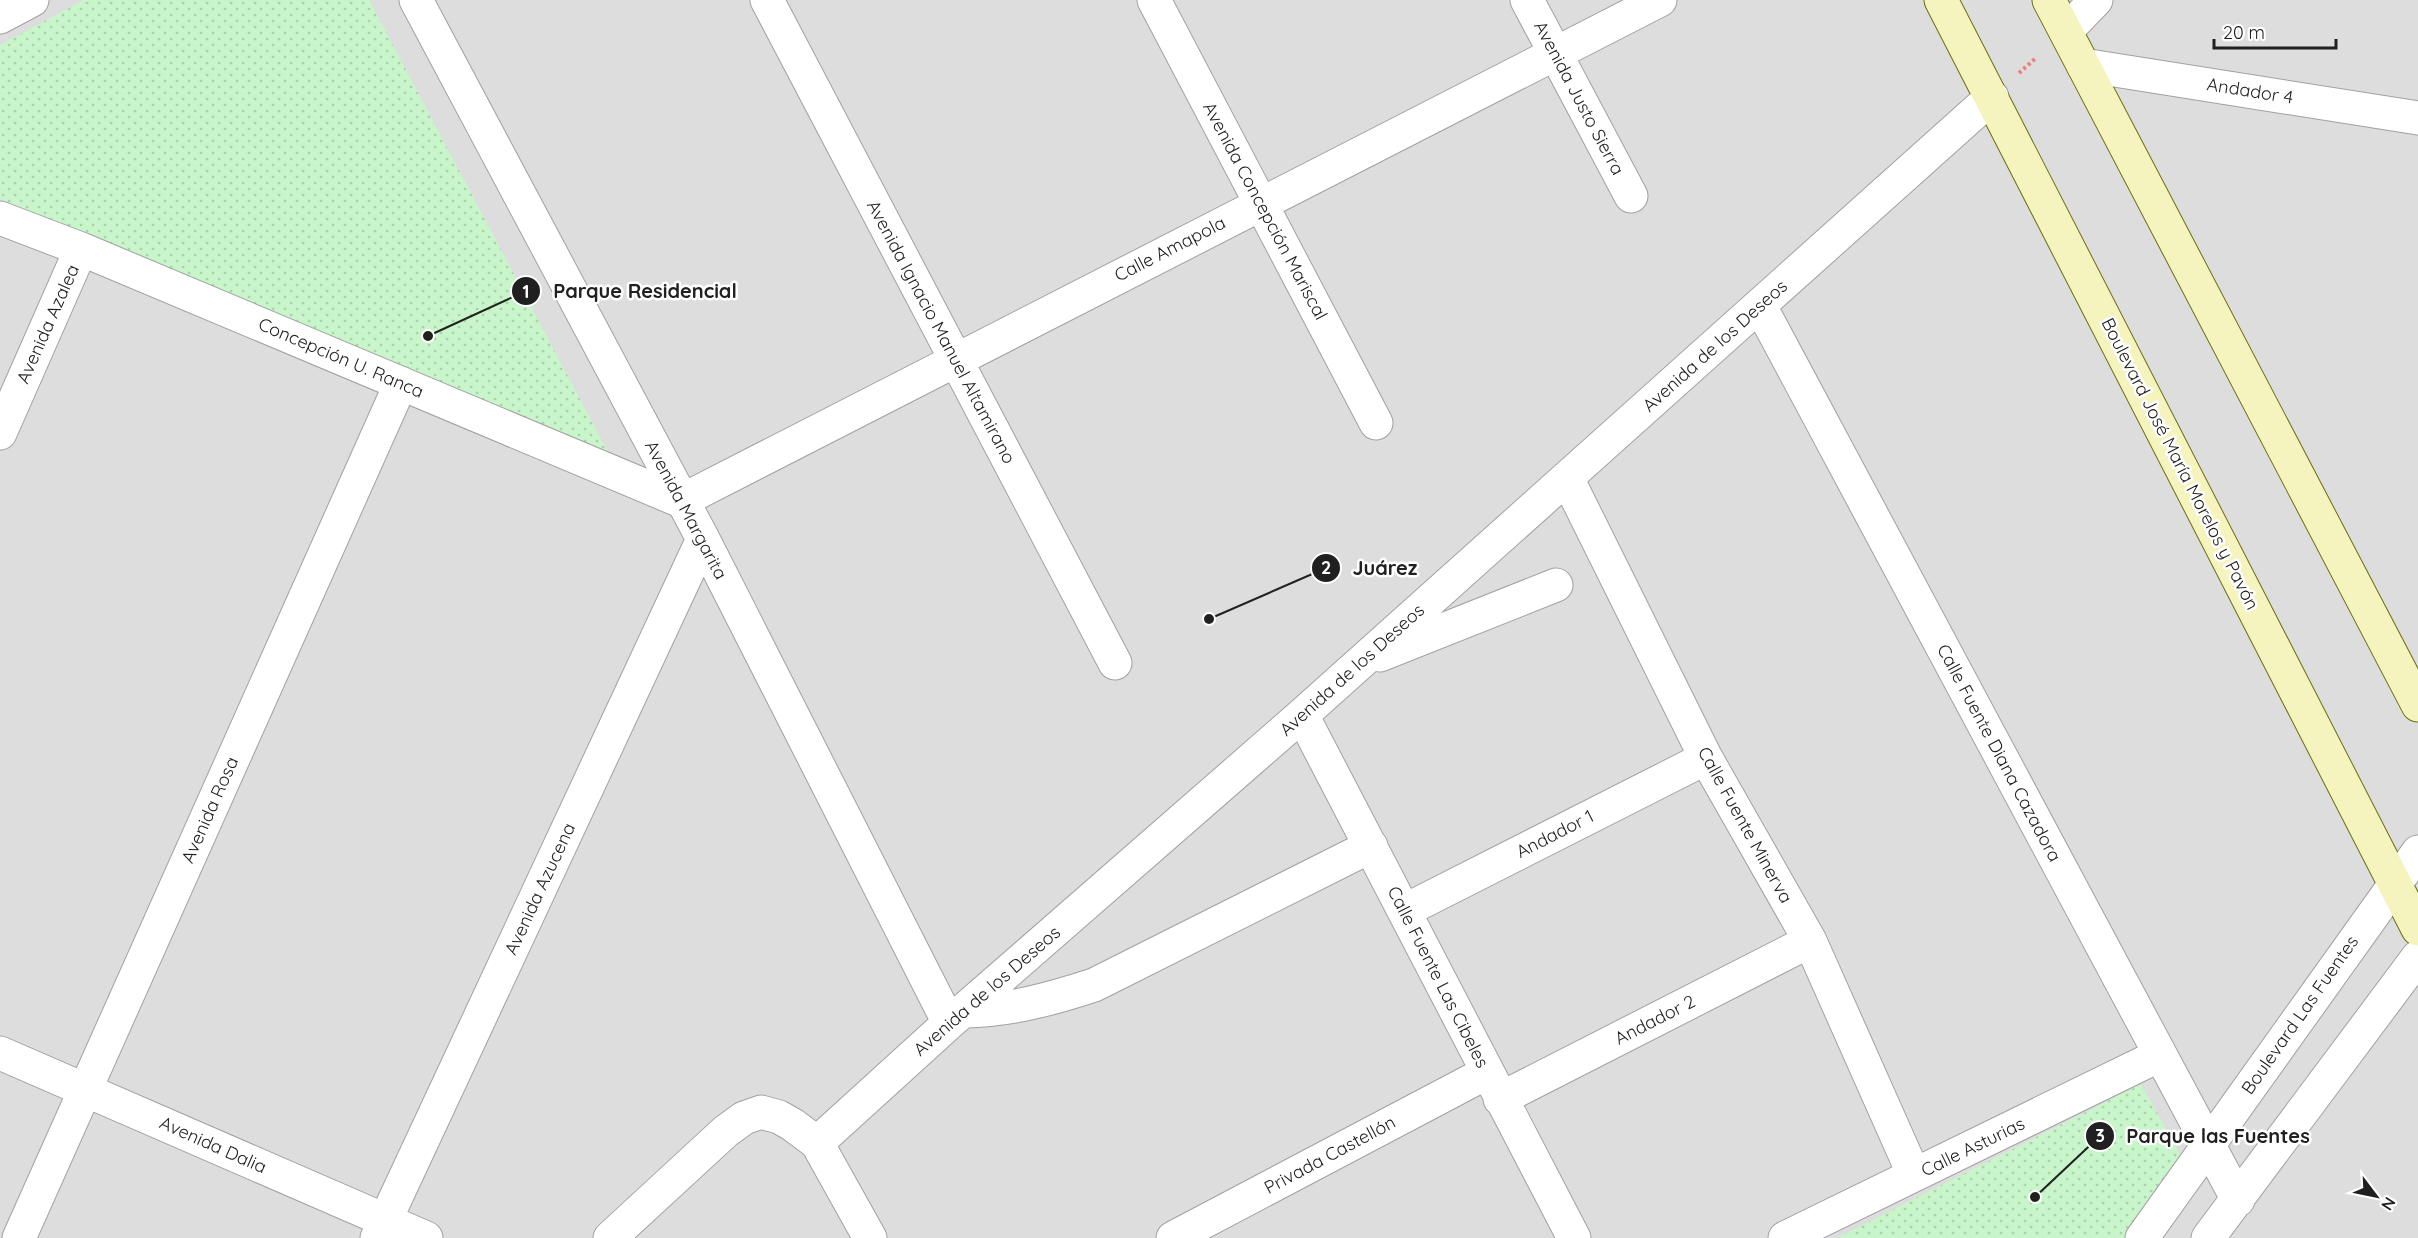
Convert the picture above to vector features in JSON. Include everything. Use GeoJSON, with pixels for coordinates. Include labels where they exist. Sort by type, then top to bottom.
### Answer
{"type":"FeatureCollection","features":[{"type":"Feature","properties":{"kind":"main road","name":"Boulevard José María Morelos y Pavón"},"geometry":{"type":"LineString","coordinates":[[1941,0],[2418,928]]}},
{"type":"Feature","properties":{"kind":"main road"},"geometry":{"type":"LineString","coordinates":[[2049,0],[2418,705]]}},
{"type":"Feature","properties":{"kind":"street"},"geometry":{"type":"LineString","coordinates":[[0,17],[32,0]]}},
{"type":"Feature","properties":{"kind":"street","name":"Avenida Margarita"},"geometry":{"type":"LineString","coordinates":[[416,0],[957,1017]]}},
{"type":"Feature","properties":{"kind":"street","name":"Avenida Ignacio Manuel Altamirano"},"geometry":{"type":"LineString","coordinates":[[767,0],[1115,663]]}},
{"type":"Feature","properties":{"kind":"street","name":"Avenida Concepción Mariscal"},"geometry":{"type":"LineString","coordinates":[[1154,0],[1376,423]]}},
{"type":"Feature","properties":{"kind":"street","name":"Avenida Justo Sierra"},"geometry":{"type":"LineString","coordinates":[[1527,0],[1631,196]]}},
{"type":"Feature","properties":{"kind":"street","name":"Calle Amapola"},"geometry":{"type":"LineString","coordinates":[[681,501],[1660,0]]}},
{"type":"Feature","properties":{"kind":"street"},"geometry":{"type":"LineString","coordinates":[[2066,31],[2096,0]]}},
{"type":"Feature","properties":{"kind":"street","name":"Andador 4"},"geometry":{"type":"LineString","coordinates":[[2083,65],[2418,118]]}},
{"type":"Feature","properties":{"kind":"street","name":"Avenida de los Deseos"},"geometry":{"type":"LineString","coordinates":[[817,1143],[957,1017],[1302,715],[1992,97]]}},
{"type":"Feature","properties":{"kind":"street","name":"Concepción U. Ranca"},"geometry":{"type":"LineString","coordinates":[[0,218],[81,249],[681,501]]}},
{"type":"Feature","properties":{"kind":"street","name":"Avenida Azalea"},"geometry":{"type":"LineString","coordinates":[[0,433],[81,249]]}},
{"type":"Feature","properties":{"kind":"street","name":"Calle Fuente Diana Cazadora"},"geometry":{"type":"LineString","coordinates":[[1760,306],[2238,1200]]}},
{"type":"Feature","properties":{"kind":"street","name":"Avenida Rosa"},"geometry":{"type":"LineString","coordinates":[[19,1238],[401,383]]}},
{"type":"Feature","properties":{"kind":"street","name":"Calle Fuente Minerva"},"geometry":{"type":"LineString","coordinates":[[1567,478],[1706,758],[1810,942],[1914,1175]]}},
{"type":"Feature","properties":{"kind":"street","name":"Avenida Azucena"},"geometry":{"type":"LineString","coordinates":[[381,1229],[703,539]]}},
{"type":"Feature","properties":{"kind":"street"},"geometry":{"type":"LineString","coordinates":[[1357,664],[1556,585]]}},
{"type":"Feature","properties":{"kind":"street","name":"Calle Fuente Las Cibeles"},"geometry":{"type":"LineString","coordinates":[[1302,715],[1574,1238]]}},
{"type":"Feature","properties":{"kind":"street","name":"Andador 1"},"geometry":{"type":"LineString","coordinates":[[1404,910],[1706,758]]}},
{"type":"Feature","properties":{"kind":"street"},"geometry":{"type":"LineString","coordinates":[[957,1017],[1049,1000],[1094,985],[1371,846]]}},
{"type":"Feature","properties":{"kind":"street","name":"Boulevard Las Fuentes"},"geometry":{"type":"LineString","coordinates":[[2142,1238],[2418,852]]}},
{"type":"Feature","properties":{"kind":"street","name":"Andador 2"},"geometry":{"type":"LineString","coordinates":[[1493,1086],[1810,942]]}},
{"type":"Feature","properties":{"kind":"street"},"geometry":{"type":"LineString","coordinates":[[2217,1234],[2238,1200],[2384,999],[2418,957]]}},
{"type":"Feature","properties":{"kind":"street","name":"Avenida Dalia"},"geometry":{"type":"LineString","coordinates":[[0,1053],[85,1090],[381,1229],[426,1238]]}},
{"type":"Feature","properties":{"kind":"street","name":"Calle Asturias"},"geometry":{"type":"LineString","coordinates":[[1785,1238],[2160,1055]]}},
{"type":"Feature","properties":{"kind":"street","name":"Privada Castellón"},"geometry":{"type":"LineString","coordinates":[[1173,1238],[1493,1086]]}},
{"type":"Feature","properties":{"kind":"street"},"geometry":{"type":"LineString","coordinates":[[610,1238],[744,1118],[761,1112],[779,1117],[817,1143],[870,1238]]}},
{"type":"Feature","properties":{"kind":"path"},"geometry":{"type":"LineString","coordinates":[[1992,97],[2066,31]]}},
{"type":"Feature","properties":{"kind":"shaded area"},"geometry":{"type":"Polygon","coordinates":[[[0,0],[2418,0],[2418,1238],[0,1238],[0,0]]]}},
{"type":"Feature","properties":{"kind":"green space"},"geometry":{"type":"Polygon","coordinates":[[[84,0],[369,0],[619,473],[0,199],[0,45],[84,0]]]}},
{"type":"Feature","properties":{"kind":"green space"},"geometry":{"type":"Polygon","coordinates":[[[2141,1084],[2181,1156],[2124,1238],[1837,1238],[2141,1084]]]}},
{"type":"Feature","properties":{"kind":"place","name":"Parque Residencial"},"geometry":{"type":"Point","coordinates":[428,336]}},
{"type":"Feature","properties":{"kind":"place","name":"Juárez"},"geometry":{"type":"Point","coordinates":[1209,619]}},
{"type":"Feature","properties":{"kind":"place","name":"Parque las Fuentes"},"geometry":{"type":"Point","coordinates":[2035,1197]}}]}
